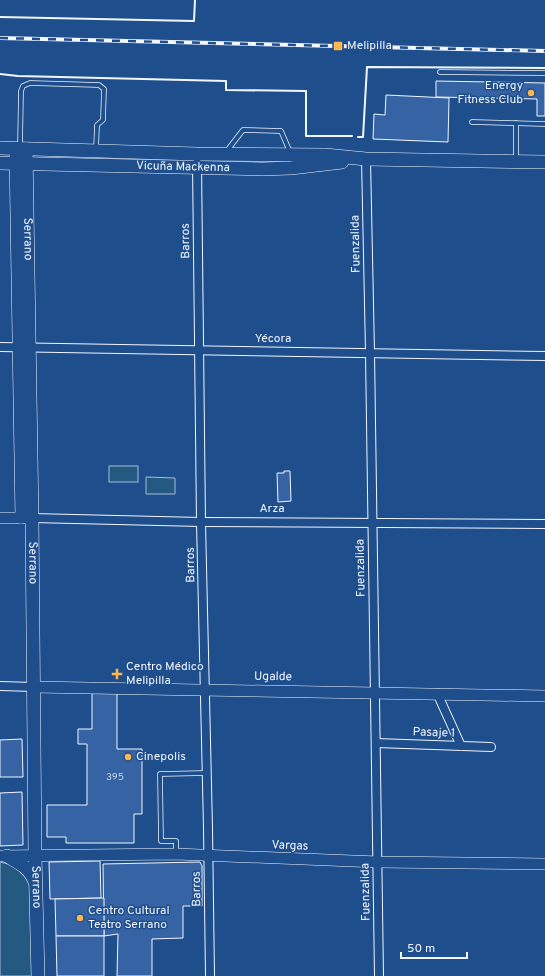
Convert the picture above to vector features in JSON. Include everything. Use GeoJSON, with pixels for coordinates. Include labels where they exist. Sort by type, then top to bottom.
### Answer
{"type":"FeatureCollection","features":[{"type":"Feature","properties":{"kind":"main road","name":"Vicuña Mackenna"},"geometry":{"type":"LineString","coordinates":[[0,148],[197,154],[324,155],[366,159],[545,162]]}},
{"type":"Feature","properties":{"kind":"main road","name":"Serrano"},"geometry":{"type":"LineString","coordinates":[[20,149],[26,518],[34,687],[35,856],[38,976]]}},
{"type":"Feature","properties":{"kind":"main road","name":"Vicuña Mackenna"},"geometry":{"type":"LineString","coordinates":[[0,163],[198,168],[291,168],[366,159]]}},
{"type":"Feature","properties":{"kind":"main road","name":"Arza"},"geometry":{"type":"LineString","coordinates":[[0,518],[26,518]]}},
{"type":"Feature","properties":{"kind":"main road","name":"Ugalde"},"geometry":{"type":"LineString","coordinates":[[34,687],[545,696]]}},
{"type":"Feature","properties":{"kind":"main road","name":"Vargas"},"geometry":{"type":"LineString","coordinates":[[3,856],[176,854],[378,862],[545,864]]}},
{"type":"Feature","properties":{"kind":"main road"},"geometry":{"type":"LineString","coordinates":[[3,856],[18,861],[28,869],[36,888]]}},
{"type":"Feature","properties":{"kind":"street","name":"Barros"},"geometry":{"type":"LineString","coordinates":[[197,154],[201,522],[206,689],[210,976]]}},
{"type":"Feature","properties":{"kind":"street","name":"Fuenzalida"},"geometry":{"type":"LineString","coordinates":[[366,159],[379,976]]}},
{"type":"Feature","properties":{"kind":"street","name":"Yécora"},"geometry":{"type":"LineString","coordinates":[[0,347],[545,356]]}},
{"type":"Feature","properties":{"kind":"street","name":"Arza"},"geometry":{"type":"LineString","coordinates":[[26,518],[201,522],[545,524]]}},
{"type":"Feature","properties":{"kind":"street","name":"Ugalde"},"geometry":{"type":"LineString","coordinates":[[0,686],[34,687]]}},
{"type":"Feature","properties":{"kind":"street"},"geometry":{"type":"LineString","coordinates":[[437,693],[461,746]]}},
{"type":"Feature","properties":{"kind":"street","name":"Pasaje 1"},"geometry":{"type":"LineString","coordinates":[[376,743],[490,747]]}},
{"type":"Feature","properties":{"kind":"lane"},"geometry":{"type":"LineString","coordinates":[[440,72],[545,72]]}},
{"type":"Feature","properties":{"kind":"lane"},"geometry":{"type":"LineString","coordinates":[[20,149],[21,91],[23,86],[30,83],[99,85],[104,89],[103,120],[97,125],[96,151]]}},
{"type":"Feature","properties":{"kind":"lane"},"geometry":{"type":"LineString","coordinates":[[472,122],[545,124]]}},
{"type":"Feature","properties":{"kind":"lane"},"geometry":{"type":"LineString","coordinates":[[516,123],[516,162]]}},
{"type":"Feature","properties":{"kind":"lane"},"geometry":{"type":"LineString","coordinates":[[224,154],[243,130],[281,131],[291,155]]}},
{"type":"Feature","properties":{"kind":"lane"},"geometry":{"type":"LineString","coordinates":[[176,854],[176,841],[161,841],[160,774],[207,773]]}},
{"type":"Feature","properties":{"kind":"shaded area"},"geometry":{"type":"Polygon","coordinates":[[[109,466],[138,466],[138,482],[109,482],[109,466]]]}},
{"type":"Feature","properties":{"kind":"shaded area"},"geometry":{"type":"Polygon","coordinates":[[[146,477],[175,478],[175,494],[146,494],[146,477]]]}},
{"type":"Feature","properties":{"kind":"shaded area"},"geometry":{"type":"Polygon","coordinates":[[[0,862],[12,865],[26,873],[30,886],[32,976],[0,976],[0,862]]]}},
{"type":"Feature","properties":{"kind":"building"},"geometry":{"type":"Polygon","coordinates":[[[436,81],[545,83],[545,116],[537,116],[537,99],[436,97],[436,81]]]}},
{"type":"Feature","properties":{"kind":"building"},"geometry":{"type":"Polygon","coordinates":[[[386,95],[449,98],[448,142],[373,139],[374,114],[385,115],[386,95]]]}},
{"type":"Feature","properties":{"kind":"building"},"geometry":{"type":"Polygon","coordinates":[[[284,471],[290,471],[291,501],[278,502],[277,473],[284,473],[284,471]]]}},
{"type":"Feature","properties":{"kind":"building"},"geometry":{"type":"Polygon","coordinates":[[[92,692],[117,692],[117,749],[142,749],[142,814],[134,814],[134,843],[66,843],[66,837],[47,837],[47,805],[87,805],[87,744],[78,744],[78,729],[92,729],[92,692]]]}},
{"type":"Feature","properties":{"kind":"building"},"geometry":{"type":"Polygon","coordinates":[[[22,739],[23,777],[0,777],[0,740],[22,739]]]}},
{"type":"Feature","properties":{"kind":"building"},"geometry":{"type":"Polygon","coordinates":[[[22,792],[23,845],[0,846],[0,793],[22,792]]]}},
{"type":"Feature","properties":{"kind":"building"},"geometry":{"type":"Polygon","coordinates":[[[100,861],[101,898],[50,899],[49,862],[100,861]]]}},
{"type":"Feature","properties":{"kind":"building"},"geometry":{"type":"Polygon","coordinates":[[[200,862],[202,866],[202,906],[183,906],[183,938],[152,939],[152,976],[117,976],[118,934],[104,936],[103,864],[200,862]]]}},
{"type":"Feature","properties":{"kind":"building","name":"Centro Cultural Teatro Serrano"},"geometry":{"type":"Polygon","coordinates":[[[104,898],[104,936],[56,936],[55,899],[104,898]]]}},
{"type":"Feature","properties":{"kind":"building"},"geometry":{"type":"Polygon","coordinates":[[[56,936],[104,936],[104,976],[57,976],[56,936]]]}},
{"type":"Feature","properties":{"kind":"railway"},"geometry":{"type":"LineString","coordinates":[[0,38],[545,51]]}},
{"type":"Feature","properties":{"kind":"wall"},"geometry":{"type":"LineString","coordinates":[[0,17],[194,21],[195,0]]}},
{"type":"Feature","properties":{"kind":"wall"},"geometry":{"type":"LineString","coordinates":[[358,137],[363,137],[367,67],[545,68]]}},
{"type":"Feature","properties":{"kind":"wall"},"geometry":{"type":"LineString","coordinates":[[0,74],[18,76],[226,81],[226,90],[306,91],[306,136],[352,136]]}},
{"type":"Feature","properties":{"kind":"place","name":"Melipilla"},"geometry":{"type":"Point","coordinates":[338,46]}},
{"type":"Feature","properties":{"kind":"place","name":"Energy Fitness Club"},"geometry":{"type":"Point","coordinates":[531,93]}},
{"type":"Feature","properties":{"kind":"place","name":"Centro Médico Melipilla"},"geometry":{"type":"Point","coordinates":[117,674]}},
{"type":"Feature","properties":{"kind":"place","name":"Cinepolis"},"geometry":{"type":"Point","coordinates":[128,757]}},
{"type":"Feature","properties":{"kind":"place","name":"Centro Cultural Teatro Serrano"},"geometry":{"type":"Point","coordinates":[80,918]}}]}
